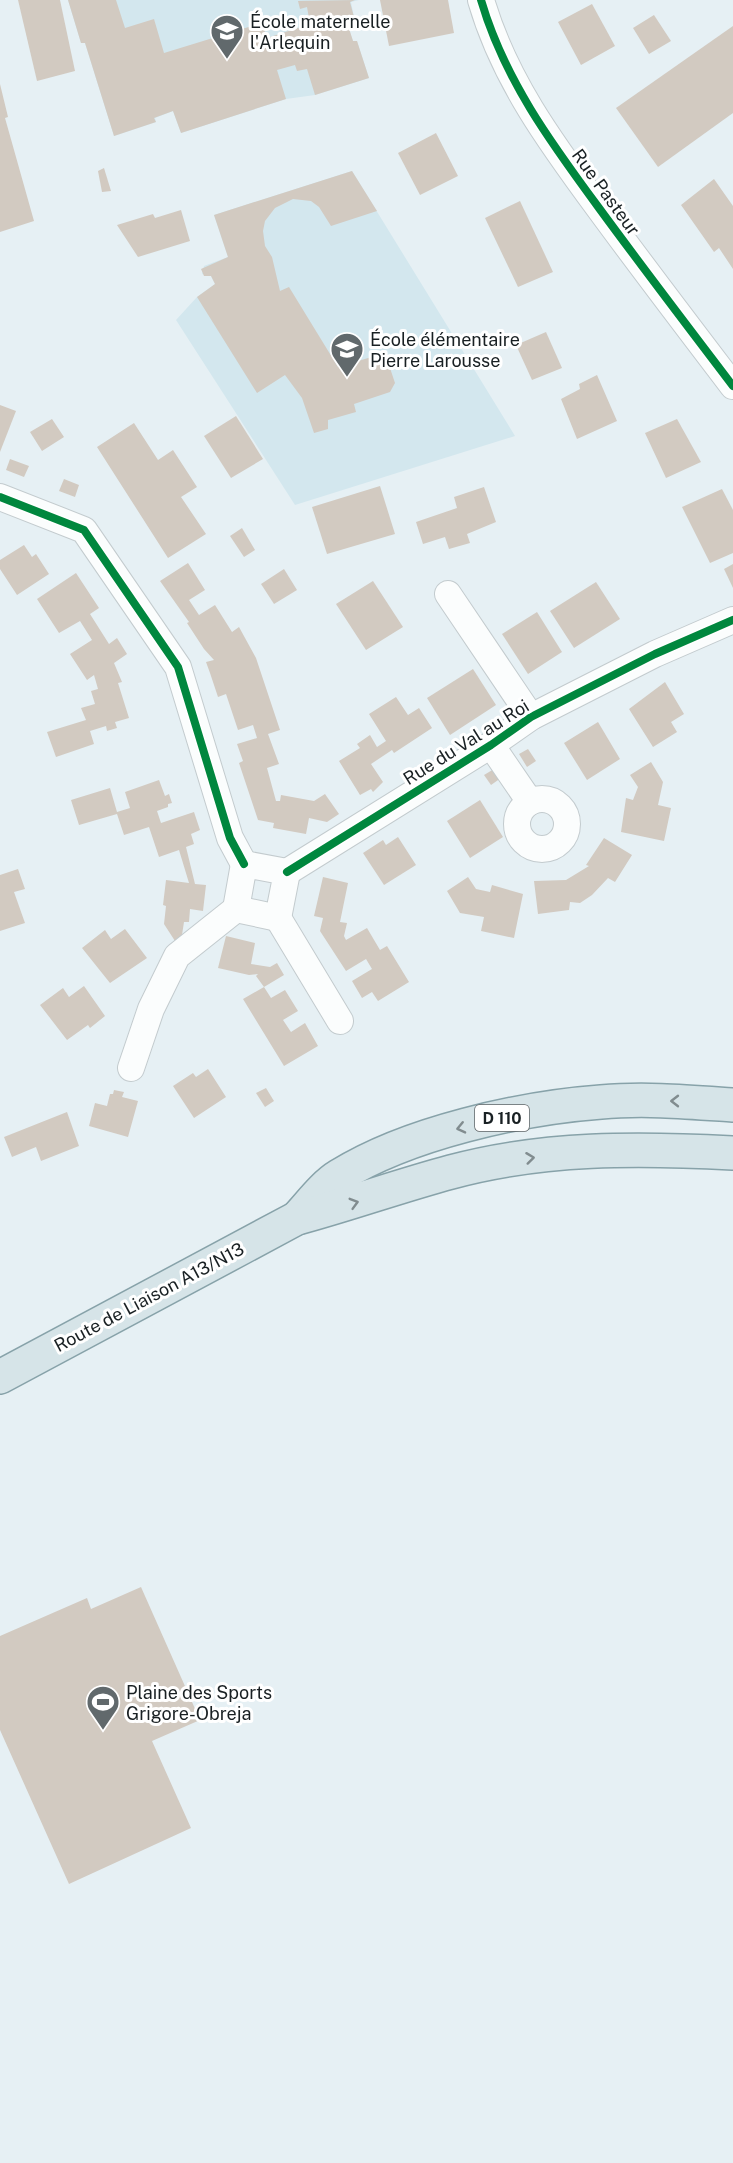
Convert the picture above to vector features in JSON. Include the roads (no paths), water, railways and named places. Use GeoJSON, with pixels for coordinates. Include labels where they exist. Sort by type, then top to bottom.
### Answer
{"type":"FeatureCollection","features":[{"type":"Feature","properties":{"kind":"main road","name":"D 110"},"geometry":{"type":"LineString","coordinates":[[297,1218],[338,1177],[391,1150],[443,1132],[513,1115],[601,1102],[686,1101],[733,1105]]}},
{"type":"Feature","properties":{"kind":"main road","name":"D 110"},"geometry":{"type":"LineString","coordinates":[[297,1218],[351,1204],[452,1172],[524,1158],[602,1149],[733,1153]]}},
{"type":"Feature","properties":{"kind":"main road","name":"Route de Liaison A13/N13"},"geometry":{"type":"LineString","coordinates":[[0,1377],[297,1218]]}},
{"type":"Feature","properties":{"kind":"street","name":"Rue Pasteur"},"geometry":{"type":"LineString","coordinates":[[482,0],[504,64],[531,112],[617,233],[733,386]]}},
{"type":"Feature","properties":{"kind":"street"},"geometry":{"type":"LineString","coordinates":[[0,497],[84,531],[178,667],[230,838],[244,864],[236,909],[177,956],[152,1009],[131,1068]]}},
{"type":"Feature","properties":{"kind":"street"},"geometry":{"type":"LineString","coordinates":[[448,594],[531,717]]}},
{"type":"Feature","properties":{"kind":"street","name":"Rue du Val au Roi"},"geometry":{"type":"LineString","coordinates":[[287,872],[491,745],[531,717],[655,654],[733,621]]}},
{"type":"Feature","properties":{"kind":"street"},"geometry":{"type":"LineString","coordinates":[[491,745],[530,802]]}},
{"type":"Feature","properties":{"kind":"street"},"geometry":{"type":"LineString","coordinates":[[244,864],[287,872],[278,918],[340,1021]]}},
{"type":"Feature","properties":{"kind":"street"},"geometry":{"type":"LineString","coordinates":[[236,909],[278,918]]}},
{"type":"Feature","properties":{"kind":"place","name":"École maternelle l'Arlequin"},"geometry":{"type":"Point","coordinates":[227,60]}},
{"type":"Feature","properties":{"kind":"place","name":"École élémentaire Pierre Larousse"},"geometry":{"type":"Point","coordinates":[347,378]}},
{"type":"Feature","properties":{"kind":"place","name":"Plaine des Sports Grigore-Obreja"},"geometry":{"type":"Point","coordinates":[103,1731]}}]}
